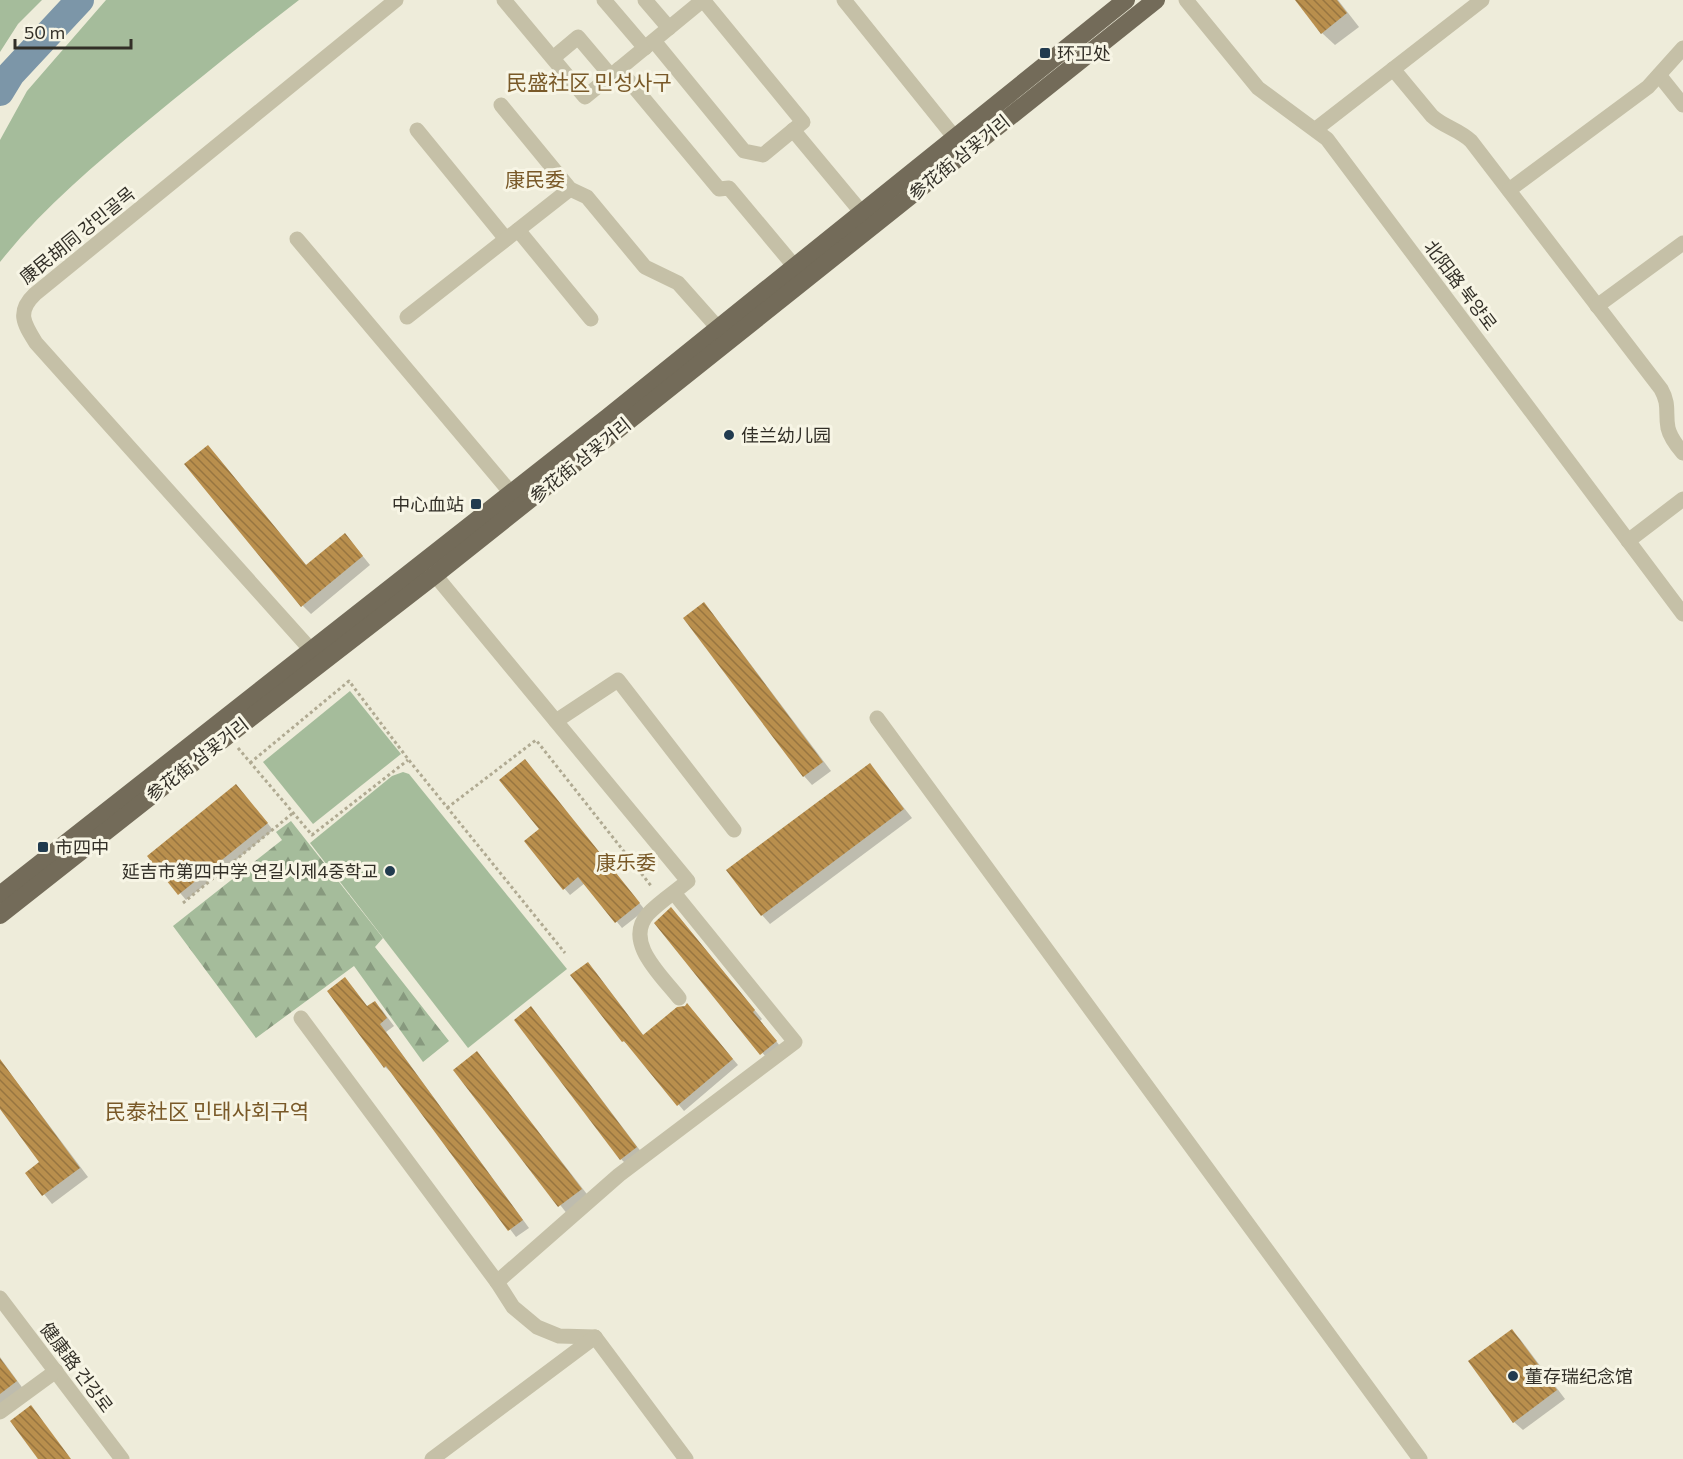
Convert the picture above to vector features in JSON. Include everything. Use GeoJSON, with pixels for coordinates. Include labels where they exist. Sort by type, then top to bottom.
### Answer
{"type":"FeatureCollection","features":[{"type":"Feature","properties":{"kind":"main road","name":"参花街 삼꽃거리"},"geometry":{"type":"LineString","coordinates":[[0,895],[511,493],[1126,0]]}},
{"type":"Feature","properties":{"kind":"main road","name":"参花街 삼꽃거리"},"geometry":{"type":"LineString","coordinates":[[0,915],[226,735],[435,575],[1156,0]]}},
{"type":"Feature","properties":{"kind":"street","name":"康民胡同 강민골목"},"geometry":{"type":"LineString","coordinates":[[311,650],[36,343],[23,321],[24,308],[35,294],[396,0]]}},
{"type":"Feature","properties":{"kind":"street"},"geometry":{"type":"LineString","coordinates":[[504,0],[585,97],[615,73],[649,45],[703,0],[803,122],[763,155],[744,151],[649,45],[613,3]]}},
{"type":"Feature","properties":{"kind":"street"},"geometry":{"type":"LineString","coordinates":[[645,0],[669,28]]}},
{"type":"Feature","properties":{"kind":"street"},"geometry":{"type":"LineString","coordinates":[[844,0],[955,138]]}},
{"type":"Feature","properties":{"kind":"street","name":"北阳路 북양로"},"geometry":{"type":"LineString","coordinates":[[1186,0],[1258,88],[1327,139],[1683,614]]}},
{"type":"Feature","properties":{"kind":"street"},"geometry":{"type":"LineString","coordinates":[[1316,129],[1482,0]]}},
{"type":"Feature","properties":{"kind":"street"},"geometry":{"type":"LineString","coordinates":[[552,58],[578,37],[615,73],[719,189],[729,188],[795,267]]}},
{"type":"Feature","properties":{"kind":"street"},"geometry":{"type":"LineString","coordinates":[[1509,190],[1648,87],[1683,48]]}},
{"type":"Feature","properties":{"kind":"street"},"geometry":{"type":"LineString","coordinates":[[1393,69],[1439,123],[1461,131],[1471,141],[1597,306],[1667,399],[1670,434],[1683,453]]}},
{"type":"Feature","properties":{"kind":"street"},"geometry":{"type":"LineString","coordinates":[[1659,75],[1683,105]]}},
{"type":"Feature","properties":{"kind":"street"},"geometry":{"type":"LineString","coordinates":[[501,105],[570,189],[587,197],[645,267],[678,283],[718,328]]}},
{"type":"Feature","properties":{"kind":"street"},"geometry":{"type":"LineString","coordinates":[[417,130],[591,320]]}},
{"type":"Feature","properties":{"kind":"street"},"geometry":{"type":"LineString","coordinates":[[793,130],[862,213]]}},
{"type":"Feature","properties":{"kind":"street"},"geometry":{"type":"LineString","coordinates":[[406,317],[570,189]]}},
{"type":"Feature","properties":{"kind":"street"},"geometry":{"type":"LineString","coordinates":[[297,239],[511,493]]}},
{"type":"Feature","properties":{"kind":"street"},"geometry":{"type":"LineString","coordinates":[[1597,306],[1683,243]]}},
{"type":"Feature","properties":{"kind":"street"},"geometry":{"type":"LineString","coordinates":[[1628,542],[1683,499]]}},
{"type":"Feature","properties":{"kind":"street"},"geometry":{"type":"LineString","coordinates":[[435,575],[688,881],[647,915],[639,930],[639,939],[644,953],[680,998]]}},
{"type":"Feature","properties":{"kind":"street"},"geometry":{"type":"LineString","coordinates":[[556,721],[618,680],[734,830]]}},
{"type":"Feature","properties":{"kind":"street"},"geometry":{"type":"LineString","coordinates":[[877,718],[1420,1459]]}},
{"type":"Feature","properties":{"kind":"street"},"geometry":{"type":"LineString","coordinates":[[498,1282],[619,1175],[795,1042],[674,893]]}},
{"type":"Feature","properties":{"kind":"street"},"geometry":{"type":"LineString","coordinates":[[301,1018],[498,1282],[513,1307],[537,1327],[559,1336],[595,1337]]}},
{"type":"Feature","properties":{"kind":"street","name":"健康路 건강로"},"geometry":{"type":"LineString","coordinates":[[0,1298],[122,1459]]}},
{"type":"Feature","properties":{"kind":"street"},"geometry":{"type":"LineString","coordinates":[[432,1459],[595,1337]]}},
{"type":"Feature","properties":{"kind":"street"},"geometry":{"type":"LineString","coordinates":[[595,1337],[686,1459]]}},
{"type":"Feature","properties":{"kind":"street"},"geometry":{"type":"LineString","coordinates":[[0,1412],[57,1371]]}},
{"type":"Feature","properties":{"kind":"path"},"geometry":{"type":"LineString","coordinates":[[250,763],[349,681],[408,759],[565,953]]}},
{"type":"Feature","properties":{"kind":"path"},"geometry":{"type":"LineString","coordinates":[[226,735],[312,835],[408,759]]}},
{"type":"Feature","properties":{"kind":"path"},"geometry":{"type":"LineString","coordinates":[[447,808],[536,740],[652,887]]}},
{"type":"Feature","properties":{"kind":"path"},"geometry":{"type":"LineString","coordinates":[[183,903],[293,813]]}},
{"type":"Feature","properties":{"kind":"green space"},"geometry":{"type":"Polygon","coordinates":[[[0,0],[42,0],[18,24],[0,52],[0,0]]]}},
{"type":"Feature","properties":{"kind":"green space"},"geometry":{"type":"Polygon","coordinates":[[[106,0],[299,0],[87,172],[33,224],[0,262],[0,140],[27,91],[106,0]]]}},
{"type":"Feature","properties":{"kind":"green space"},"geometry":{"type":"Polygon","coordinates":[[[350,691],[401,754],[313,824],[263,762],[350,691]]]}},
{"type":"Feature","properties":{"kind":"green space"},"geometry":{"type":"Polygon","coordinates":[[[403,772],[409,774],[567,969],[468,1048],[310,843],[392,776],[403,772]]]}},
{"type":"Feature","properties":{"kind":"green space"},"geometry":{"type":"Polygon","coordinates":[[[291,821],[383,938],[375,947],[449,1041],[423,1062],[354,966],[256,1038],[173,926],[282,840],[276,832],[291,821]]]}},
{"type":"Feature","properties":{"kind":"building"},"geometry":{"type":"Polygon","coordinates":[[[1295,0],[1337,0],[1347,13],[1321,34],[1295,0]]]}},
{"type":"Feature","properties":{"kind":"building"},"geometry":{"type":"Polygon","coordinates":[[[208,445],[306,565],[345,533],[363,556],[301,607],[184,464],[208,445]]]}},
{"type":"Feature","properties":{"kind":"building"},"geometry":{"type":"Polygon","coordinates":[[[704,602],[823,762],[803,777],[683,618],[704,602]]]}},
{"type":"Feature","properties":{"kind":"building"},"geometry":{"type":"Polygon","coordinates":[[[525,759],[640,903],[615,923],[578,877],[563,890],[524,841],[539,829],[499,780],[525,759]]]}},
{"type":"Feature","properties":{"kind":"building"},"geometry":{"type":"Polygon","coordinates":[[[870,763],[904,809],[761,916],[726,870],[870,763]]]}},
{"type":"Feature","properties":{"kind":"building"},"geometry":{"type":"Polygon","coordinates":[[[236,784],[268,823],[178,895],[147,856],[236,784]]]}},
{"type":"Feature","properties":{"kind":"building"},"geometry":{"type":"Polygon","coordinates":[[[671,907],[755,1010],[753,1012],[777,1041],[760,1055],[654,923],[671,907]]]}},
{"type":"Feature","properties":{"kind":"building"},"geometry":{"type":"Polygon","coordinates":[[[588,962],[643,1035],[677,1007],[685,1006],[687,1003],[733,1059],[677,1106],[624,1041],[622,1042],[570,975],[588,962]]]}},
{"type":"Feature","properties":{"kind":"building"},"geometry":{"type":"Polygon","coordinates":[[[345,977],[367,1006],[375,1001],[387,1018],[380,1024],[523,1220],[508,1231],[386,1066],[384,1068],[327,991],[345,977]]]}},
{"type":"Feature","properties":{"kind":"building"},"geometry":{"type":"Polygon","coordinates":[[[531,1006],[637,1147],[620,1160],[514,1020],[531,1006]]]}},
{"type":"Feature","properties":{"kind":"building"},"geometry":{"type":"Polygon","coordinates":[[[477,1051],[582,1189],[558,1207],[453,1070],[477,1051]]]}},
{"type":"Feature","properties":{"kind":"building"},"geometry":{"type":"Polygon","coordinates":[[[0,1059],[80,1168],[42,1196],[25,1173],[39,1162],[0,1109],[0,1059]]]}},
{"type":"Feature","properties":{"kind":"building","name":"董存瑞纪念馆"},"geometry":{"type":"Polygon","coordinates":[[[1512,1329],[1557,1390],[1513,1423],[1468,1361],[1512,1329]]]}},
{"type":"Feature","properties":{"kind":"building"},"geometry":{"type":"Polygon","coordinates":[[[0,1358],[17,1381],[0,1394],[0,1358]]]}},
{"type":"Feature","properties":{"kind":"building"},"geometry":{"type":"Polygon","coordinates":[[[31,1405],[71,1459],[38,1459],[10,1421],[31,1405]]]}},
{"type":"Feature","properties":{"kind":"waterway"},"geometry":{"type":"LineString","coordinates":[[0,92],[11,74],[80,0]]}},
{"type":"Feature","properties":{"kind":"place","name":"环卫处"},"geometry":{"type":"Point","coordinates":[1045,53]}},
{"type":"Feature","properties":{"kind":"place","name":"佳兰幼儿园"},"geometry":{"type":"Point","coordinates":[729,435]}},
{"type":"Feature","properties":{"kind":"place","name":"中心血站"},"geometry":{"type":"Point","coordinates":[476,504]}},
{"type":"Feature","properties":{"kind":"place","name":"市四中"},"geometry":{"type":"Point","coordinates":[43,847]}},
{"type":"Feature","properties":{"kind":"place","name":"延吉市第四中学 연길시제4중학교"},"geometry":{"type":"Point","coordinates":[390,871]}},
{"type":"Feature","properties":{"kind":"place","name":"董存瑞纪念馆"},"geometry":{"type":"Point","coordinates":[1513,1376]}},
{"type":"Feature","properties":{"kind":"district","name":"民盛社区 민성사구"},"geometry":{"type":"Point","coordinates":[589,81]}},
{"type":"Feature","properties":{"kind":"district","name":"康民委"},"geometry":{"type":"Point","coordinates":[535,179]}},
{"type":"Feature","properties":{"kind":"district","name":"康乐委"},"geometry":{"type":"Point","coordinates":[626,862]}},
{"type":"Feature","properties":{"kind":"district","name":"民泰社区 민태사회구역"},"geometry":{"type":"Point","coordinates":[207,1110]}}]}
